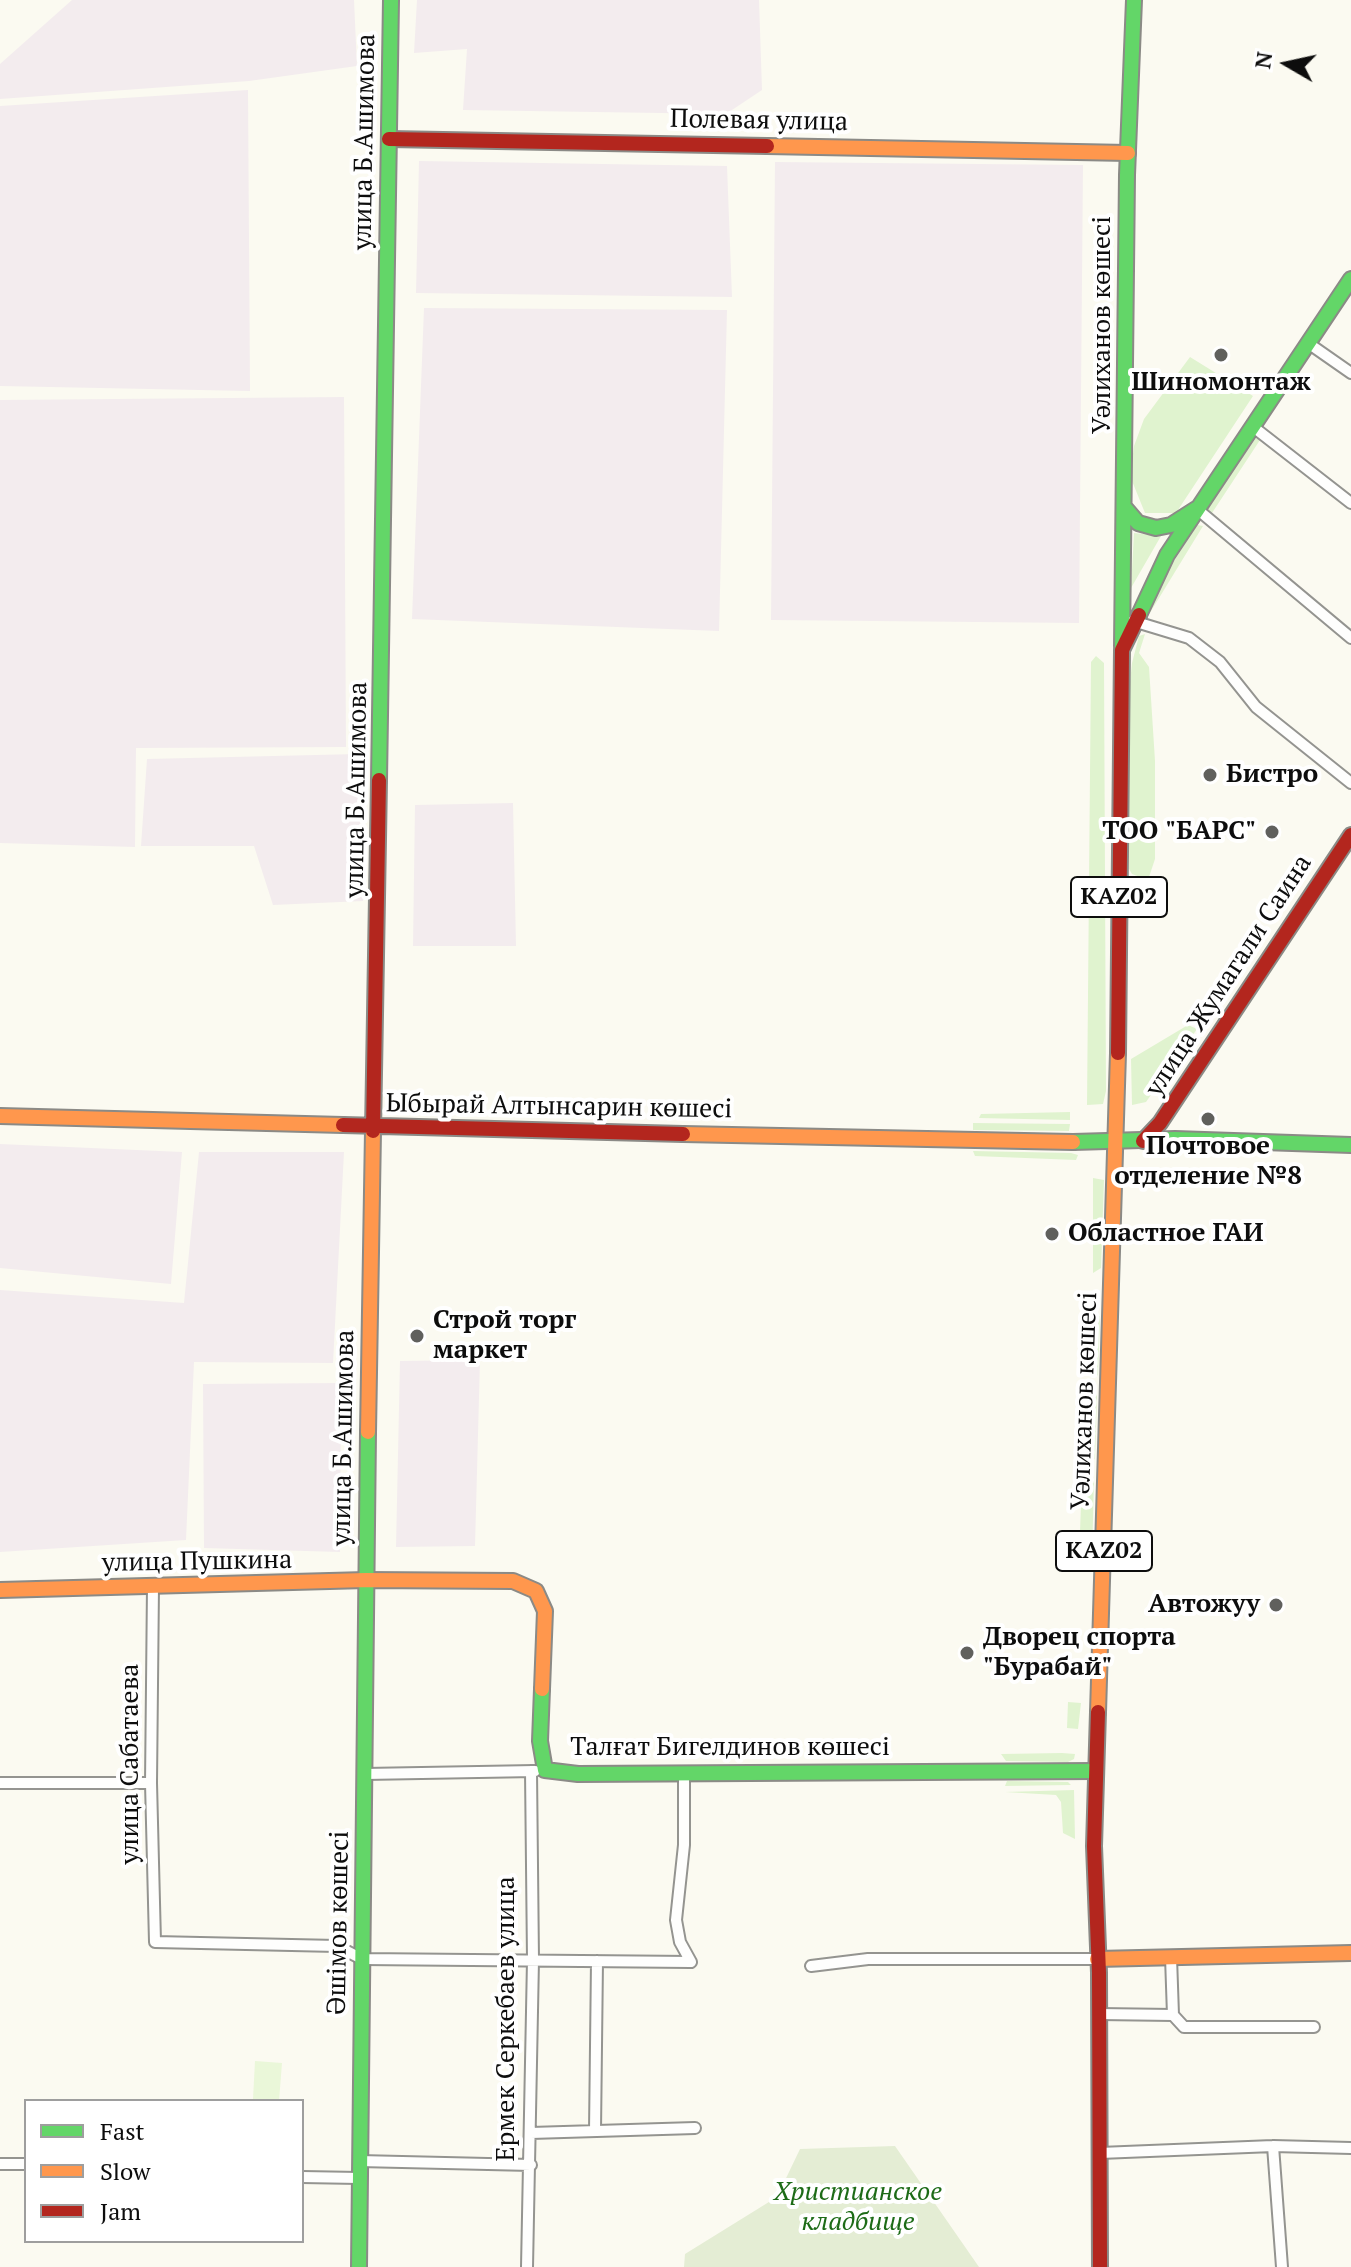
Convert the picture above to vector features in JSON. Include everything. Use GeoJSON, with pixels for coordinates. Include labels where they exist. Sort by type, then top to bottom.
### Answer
{"type":"FeatureCollection","features":[{"type":"Feature","properties":{"kind":"main road","name":"улица Б.Ашимова"},"geometry":{"type":"LineString","coordinates":[[366,1580],[391,0]]}},
{"type":"Feature","properties":{"kind":"main road","name":"Уәлиханов көшесі"},"geometry":{"type":"LineString","coordinates":[[1100,2153],[1096,1771],[1117,1143],[1128,153],[1134,0]]}},
{"type":"Feature","properties":{"kind":"main road","name":"Полевая улица"},"geometry":{"type":"LineString","coordinates":[[389,139],[1128,153]]}},
{"type":"Feature","properties":{"kind":"main road","name":"Уәлиханов көшесі"},"geometry":{"type":"LineString","coordinates":[[1122,650],[1162,563],[1351,279]]}},
{"type":"Feature","properties":{"kind":"main road"},"geometry":{"type":"LineString","coordinates":[[1126,509],[1138,523],[1156,528],[1171,525],[1197,509]]}},
{"type":"Feature","properties":{"kind":"main road","name":"улица Жумагали Саина"},"geometry":{"type":"LineString","coordinates":[[1143,1141],[1166,1115],[1351,835]]}},
{"type":"Feature","properties":{"kind":"main road","name":"Ыбырай Алтынсарин көшесі"},"geometry":{"type":"LineString","coordinates":[[0,1116],[1117,1143],[1351,1145]]}},
{"type":"Feature","properties":{"kind":"main road","name":"улица Пушкина"},"geometry":{"type":"LineString","coordinates":[[0,1590],[366,1580],[499,1580],[522,1583],[536,1591]]}},
{"type":"Feature","properties":{"kind":"main road","name":"Әшімов көшесі"},"geometry":{"type":"LineString","coordinates":[[359,2267],[366,1580]]}},
{"type":"Feature","properties":{"kind":"main road","name":"Ермек Серкебаев улица"},"geometry":{"type":"LineString","coordinates":[[536,1591],[546,1618],[538,1771]]}},
{"type":"Feature","properties":{"kind":"main road","name":"Талғат Бигелдинов көшесі"},"geometry":{"type":"LineString","coordinates":[[538,1771],[578,1774],[1096,1771]]}},
{"type":"Feature","properties":{"kind":"main road"},"geometry":{"type":"LineString","coordinates":[[1097,1959],[1351,1953]]}},
{"type":"Feature","properties":{"kind":"main road","name":"KАZ02"},"geometry":{"type":"LineString","coordinates":[[1097,1959],[1098,2267]]}},
{"type":"Feature","properties":{"kind":"main road","name":"KАZ02"},"geometry":{"type":"LineString","coordinates":[[1098,2267],[1100,2153]]}},
{"type":"Feature","properties":{"kind":"street"},"geometry":{"type":"LineString","coordinates":[[1308,343],[1351,373]]}},
{"type":"Feature","properties":{"kind":"street"},"geometry":{"type":"LineString","coordinates":[[1252,426],[1351,503]]}},
{"type":"Feature","properties":{"kind":"street"},"geometry":{"type":"LineString","coordinates":[[1197,509],[1351,638]]}},
{"type":"Feature","properties":{"kind":"street"},"geometry":{"type":"LineString","coordinates":[[1133,621],[1189,638],[1220,662],[1256,707],[1351,783]]}},
{"type":"Feature","properties":{"kind":"street","name":"улица Сабатаева"},"geometry":{"type":"LineString","coordinates":[[153,1586],[151,1783],[155,1942],[337,1946],[362,1959]]}},
{"type":"Feature","properties":{"kind":"street","name":"Талғат Бигелдинов көшесі"},"geometry":{"type":"LineString","coordinates":[[365,1774],[538,1771]]}},
{"type":"Feature","properties":{"kind":"street","name":"Ермек Серкебаев улица"},"geometry":{"type":"LineString","coordinates":[[527,2267],[538,1771]]}},
{"type":"Feature","properties":{"kind":"street"},"geometry":{"type":"LineString","coordinates":[[362,1959],[691,1962],[680,1942],[676,1920],[684,1845],[684,1773]]}},
{"type":"Feature","properties":{"kind":"street"},"geometry":{"type":"LineString","coordinates":[[0,1783],[151,1783]]}},
{"type":"Feature","properties":{"kind":"street"},"geometry":{"type":"LineString","coordinates":[[1171,1957],[1173,2015],[1184,2027],[1314,2027]]}},
{"type":"Feature","properties":{"kind":"street"},"geometry":{"type":"LineString","coordinates":[[811,1966],[868,1959],[1097,1959]]}},
{"type":"Feature","properties":{"kind":"street"},"geometry":{"type":"LineString","coordinates":[[595,2131],[597,1961]]}},
{"type":"Feature","properties":{"kind":"street"},"geometry":{"type":"LineString","coordinates":[[1099,2014],[1173,2015]]}},
{"type":"Feature","properties":{"kind":"street"},"geometry":{"type":"LineString","coordinates":[[531,2133],[695,2128]]}},
{"type":"Feature","properties":{"kind":"street"},"geometry":{"type":"LineString","coordinates":[[1100,2153],[1273,2146],[1351,2148]]}},
{"type":"Feature","properties":{"kind":"street"},"geometry":{"type":"LineString","coordinates":[[1273,2146],[1282,2267]]}},
{"type":"Feature","properties":{"kind":"street"},"geometry":{"type":"LineString","coordinates":[[359,2161],[531,2165]]}},
{"type":"Feature","properties":{"kind":"street"},"geometry":{"type":"LineString","coordinates":[[0,2164],[24,2164]]}},
{"type":"Feature","properties":{"kind":"street"},"geometry":{"type":"LineString","coordinates":[[304,2177],[359,2178]]}},
{"type":"Feature","properties":{"kind":"shaded area"},"geometry":{"type":"Polygon","coordinates":[[[72,0],[354,0],[357,66],[249,81],[0,99],[0,64],[72,0]]]}},
{"type":"Feature","properties":{"kind":"shaded area"},"geometry":{"type":"Polygon","coordinates":[[[417,0],[759,0],[762,90],[726,114],[463,110],[467,49],[414,53],[417,0]]]}},
{"type":"Feature","properties":{"kind":"shaded area"},"geometry":{"type":"Polygon","coordinates":[[[248,90],[250,391],[0,386],[0,106],[248,90]]]}},
{"type":"Feature","properties":{"kind":"shaded area"},"geometry":{"type":"Polygon","coordinates":[[[419,161],[727,166],[732,297],[416,293],[419,161]]]}},
{"type":"Feature","properties":{"kind":"shaded area"},"geometry":{"type":"Polygon","coordinates":[[[775,162],[1083,165],[1079,623],[771,620],[775,162]]]}},
{"type":"Feature","properties":{"kind":"shaded area"},"geometry":{"type":"Polygon","coordinates":[[[424,308],[727,310],[719,631],[412,619],[424,308]]]}},
{"type":"Feature","properties":{"kind":"shaded area"},"geometry":{"type":"Polygon","coordinates":[[[344,397],[346,747],[136,748],[135,847],[0,843],[0,400],[344,397]]]}},
{"type":"Feature","properties":{"kind":"shaded area"},"geometry":{"type":"Polygon","coordinates":[[[358,754],[363,901],[273,905],[254,846],[141,846],[147,759],[358,754]]]}},
{"type":"Feature","properties":{"kind":"shaded area"},"geometry":{"type":"Polygon","coordinates":[[[513,803],[516,946],[413,946],[415,805],[513,803]]]}},
{"type":"Feature","properties":{"kind":"shaded area"},"geometry":{"type":"Polygon","coordinates":[[[0,1144],[182,1152],[171,1284],[0,1268],[0,1144]]]}},
{"type":"Feature","properties":{"kind":"shaded area"},"geometry":{"type":"Polygon","coordinates":[[[199,1152],[344,1152],[333,1363],[194,1362],[186,1540],[0,1552],[0,1290],[184,1303],[199,1152]]]}},
{"type":"Feature","properties":{"kind":"shaded area"},"geometry":{"type":"Polygon","coordinates":[[[480,1360],[475,1546],[396,1547],[400,1361],[480,1360]]]}},
{"type":"Feature","properties":{"kind":"shaded area"},"geometry":{"type":"Polygon","coordinates":[[[341,1383],[340,1552],[204,1548],[203,1384],[341,1383]]]}},
{"type":"Feature","properties":{"kind":"green space"},"geometry":{"type":"Polygon","coordinates":[[[1190,357],[1253,396],[1176,513],[1145,513],[1130,476],[1134,446],[1144,419],[1190,357]]]}},
{"type":"Feature","properties":{"kind":"green space"},"geometry":{"type":"Polygon","coordinates":[[[1256,438],[1260,440],[1212,513],[1206,509],[1256,438]]]}},
{"type":"Feature","properties":{"kind":"green space"},"geometry":{"type":"Polygon","coordinates":[[[1197,525],[1203,526],[1145,621],[1160,583],[1197,525]]]}},
{"type":"Feature","properties":{"kind":"green space"},"geometry":{"type":"Polygon","coordinates":[[[1134,533],[1161,536],[1131,588],[1134,533]]]}},
{"type":"Feature","properties":{"kind":"green space"},"geometry":{"type":"Polygon","coordinates":[[[1145,634],[1139,653],[1149,667],[1155,761],[1155,859],[1148,880],[1132,874],[1129,869],[1128,702],[1132,663],[1139,636],[1145,634]]]}},
{"type":"Feature","properties":{"kind":"green space"},"geometry":{"type":"Polygon","coordinates":[[[1096,656],[1104,663],[1106,1091],[1103,1104],[1087,1105],[1091,662],[1096,656]]]}},
{"type":"Feature","properties":{"kind":"green space"},"geometry":{"type":"Polygon","coordinates":[[[1188,1025],[1197,1029],[1146,1102],[1132,1105],[1131,1059],[1188,1025]]]}},
{"type":"Feature","properties":{"kind":"green space"},"geometry":{"type":"Polygon","coordinates":[[[1070,1112],[1070,1120],[979,1118],[981,1114],[1070,1112]]]}},
{"type":"Feature","properties":{"kind":"green space"},"geometry":{"type":"Polygon","coordinates":[[[973,1123],[1070,1124],[1069,1131],[973,1130],[973,1123]]]}},
{"type":"Feature","properties":{"kind":"green space"},"geometry":{"type":"Polygon","coordinates":[[[973,1151],[1078,1155],[1076,1160],[975,1156],[973,1151]]]}},
{"type":"Feature","properties":{"kind":"green space"},"geometry":{"type":"Polygon","coordinates":[[[1093,1178],[1104,1180],[1101,1268],[1093,1273],[1093,1178]]]}},
{"type":"Feature","properties":{"kind":"green space"},"geometry":{"type":"Polygon","coordinates":[[[1091,1314],[1100,1316],[1098,1375],[1095,1377],[1090,1377],[1091,1314]]]}},
{"type":"Feature","properties":{"kind":"green space"},"geometry":{"type":"Polygon","coordinates":[[[1086,1390],[1094,1390],[1097,1396],[1095,1459],[1089,1461],[1084,1460],[1086,1390]]]}},
{"type":"Feature","properties":{"kind":"green space"},"geometry":{"type":"Polygon","coordinates":[[[1082,1477],[1094,1481],[1092,1559],[1087,1569],[1082,1569],[1079,1559],[1082,1477]]]}},
{"type":"Feature","properties":{"kind":"green space"},"geometry":{"type":"Polygon","coordinates":[[[1068,1702],[1081,1703],[1078,1729],[1067,1728],[1068,1702]]]}},
{"type":"Feature","properties":{"kind":"green space"},"geometry":{"type":"Polygon","coordinates":[[[1001,1754],[1075,1754],[1074,1759],[1068,1762],[1006,1761],[1001,1754]]]}},
{"type":"Feature","properties":{"kind":"green space"},"geometry":{"type":"Polygon","coordinates":[[[1007,1781],[1068,1782],[1071,1785],[1005,1786],[1007,1781]]]}},
{"type":"Feature","properties":{"kind":"green space"},"geometry":{"type":"Polygon","coordinates":[[[1074,1790],[1075,1839],[1063,1833],[1061,1802],[1056,1795],[1005,1792],[1074,1790]]]}},
{"type":"Feature","properties":{"kind":"green space"},"geometry":{"type":"Polygon","coordinates":[[[255,2061],[282,2063],[279,2099],[253,2099],[255,2061]]]}},
{"type":"Feature","properties":{"kind":"green space","name":"Христианское кладбище"},"geometry":{"type":"Polygon","coordinates":[[[895,2146],[979,2267],[684,2267],[685,2254],[777,2197],[800,2149],[895,2146]]]}},
{"type":"Feature","properties":{"kind":"traffic: fast"},"geometry":{"type":"LineString","coordinates":[[379,780],[391,0]]}},
{"type":"Feature","properties":{"kind":"traffic: fast"},"geometry":{"type":"LineString","coordinates":[[1122,646],[1127,175],[1134,0]]}},
{"type":"Feature","properties":{"kind":"traffic: fast"},"geometry":{"type":"LineString","coordinates":[[1139,615],[1167,555],[1351,279]]}},
{"type":"Feature","properties":{"kind":"traffic: fast"},"geometry":{"type":"LineString","coordinates":[[1126,509],[1138,523],[1156,528],[1171,525],[1196,509]]}},
{"type":"Feature","properties":{"kind":"traffic: fast"},"geometry":{"type":"LineString","coordinates":[[1073,1142],[1175,1139],[1351,1145]]}},
{"type":"Feature","properties":{"kind":"traffic: fast"},"geometry":{"type":"LineString","coordinates":[[359,2267],[368,1432]]}},
{"type":"Feature","properties":{"kind":"traffic: fast"},"geometry":{"type":"LineString","coordinates":[[542,1689],[540,1741],[545,1770],[578,1774],[1096,1771]]}},
{"type":"Feature","properties":{"kind":"traffic: slow"},"geometry":{"type":"LineString","coordinates":[[767,146],[1128,153]]}},
{"type":"Feature","properties":{"kind":"traffic: slow"},"geometry":{"type":"LineString","coordinates":[[1098,1712],[1118,1053]]}},
{"type":"Feature","properties":{"kind":"traffic: slow"},"geometry":{"type":"LineString","coordinates":[[0,1116],[343,1125]]}},
{"type":"Feature","properties":{"kind":"traffic: slow"},"geometry":{"type":"LineString","coordinates":[[368,1432],[373,1131]]}},
{"type":"Feature","properties":{"kind":"traffic: slow"},"geometry":{"type":"LineString","coordinates":[[683,1134],[1073,1142]]}},
{"type":"Feature","properties":{"kind":"traffic: slow"},"geometry":{"type":"LineString","coordinates":[[0,1590],[366,1580],[513,1581],[536,1591],[545,1611],[542,1689]]}},
{"type":"Feature","properties":{"kind":"traffic: slow"},"geometry":{"type":"LineString","coordinates":[[1097,1959],[1351,1953]]}},
{"type":"Feature","properties":{"kind":"traffic: jam"},"geometry":{"type":"LineString","coordinates":[[389,139],[767,146]]}},
{"type":"Feature","properties":{"kind":"traffic: jam"},"geometry":{"type":"LineString","coordinates":[[1118,1053],[1122,650],[1139,615]]}},
{"type":"Feature","properties":{"kind":"traffic: jam"},"geometry":{"type":"LineString","coordinates":[[373,1131],[379,780]]}},
{"type":"Feature","properties":{"kind":"traffic: jam"},"geometry":{"type":"LineString","coordinates":[[1143,1141],[1160,1123],[1351,835]]}},
{"type":"Feature","properties":{"kind":"traffic: jam"},"geometry":{"type":"LineString","coordinates":[[343,1125],[683,1134]]}},
{"type":"Feature","properties":{"kind":"traffic: jam"},"geometry":{"type":"LineString","coordinates":[[1098,1712],[1094,1846],[1099,1973],[1100,2267]]}},
{"type":"Feature","properties":{"kind":"place","name":"Шиномонтаж"},"geometry":{"type":"Point","coordinates":[1221,355]}},
{"type":"Feature","properties":{"kind":"place","name":"Бистро"},"geometry":{"type":"Point","coordinates":[1210,775]}},
{"type":"Feature","properties":{"kind":"place","name":"ТОО \"БАРС\""},"geometry":{"type":"Point","coordinates":[1272,832]}},
{"type":"Feature","properties":{"kind":"place","name":"Почтовое отделение №8"},"geometry":{"type":"Point","coordinates":[1208,1119]}},
{"type":"Feature","properties":{"kind":"place","name":"Областное ГАИ"},"geometry":{"type":"Point","coordinates":[1052,1234]}},
{"type":"Feature","properties":{"kind":"place","name":"Строй торг маркет"},"geometry":{"type":"Point","coordinates":[417,1336]}},
{"type":"Feature","properties":{"kind":"place","name":"Автожуу"},"geometry":{"type":"Point","coordinates":[1276,1605]}},
{"type":"Feature","properties":{"kind":"place","name":"Дворец спорта \"Бурабай\""},"geometry":{"type":"Point","coordinates":[967,1653]}}]}
